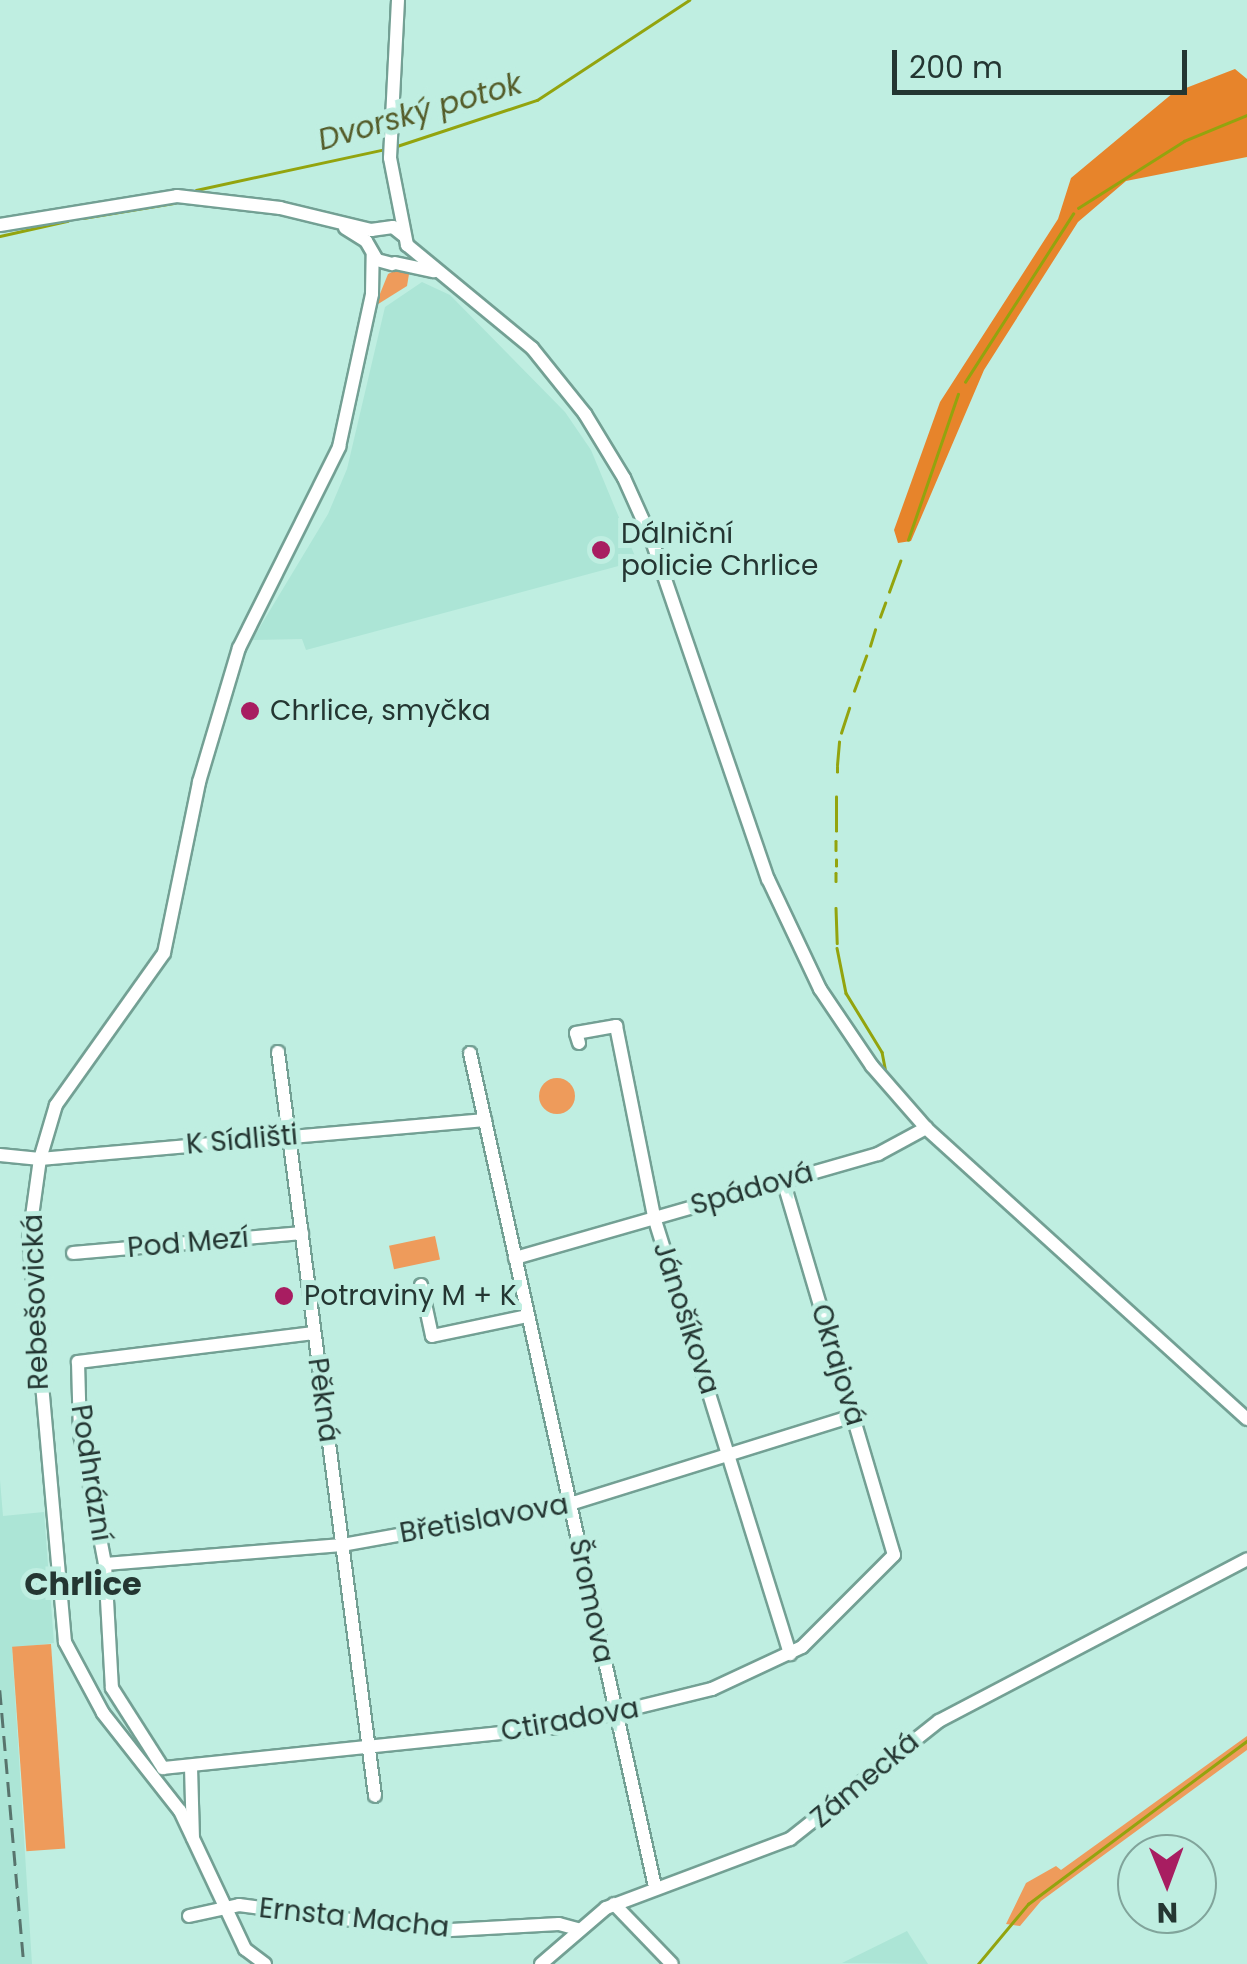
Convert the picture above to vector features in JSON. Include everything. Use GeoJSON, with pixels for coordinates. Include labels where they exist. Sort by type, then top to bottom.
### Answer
{"type":"FeatureCollection","features":[{"type":"Feature","properties":{"kind":"street"},"geometry":{"type":"LineString","coordinates":[[398,0],[391,151],[405,240]]}},
{"type":"Feature","properties":{"kind":"street"},"geometry":{"type":"LineString","coordinates":[[371,252],[397,190]]}},
{"type":"Feature","properties":{"kind":"street"},"geometry":{"type":"LineString","coordinates":[[0,225],[178,196],[280,208],[330,221],[384,228],[405,240],[532,348],[610,454],[651,538],[787,926],[852,1039],[926,1128],[1247,1419]]}},
{"type":"Feature","properties":{"kind":"street"},"geometry":{"type":"LineString","coordinates":[[330,221],[371,252],[393,263],[446,276]]}},
{"type":"Feature","properties":{"kind":"street","name":"Rebešovická"},"geometry":{"type":"LineString","coordinates":[[372,294],[405,240]]}},
{"type":"Feature","properties":{"kind":"street","name":"Rebešovická"},"geometry":{"type":"LineString","coordinates":[[258,1963],[244,1949],[194,1838],[86,1686],[60,1621],[30,1266],[40,1159],[66,1087],[164,953],[216,716],[259,602],[332,466],[372,294],[371,252]]}},
{"type":"Feature","properties":{"kind":"street","name":"Jánošíkova"},"geometry":{"type":"LineString","coordinates":[[578,1044],[576,1034],[616,1026],[654,1217],[790,1654]]}},
{"type":"Feature","properties":{"kind":"street","name":"Pěkná"},"geometry":{"type":"LineString","coordinates":[[278,1052],[374,1796]]}},
{"type":"Feature","properties":{"kind":"street","name":"Šromova"},"geometry":{"type":"LineString","coordinates":[[470,1052],[655,1886]]}},
{"type":"Feature","properties":{"kind":"street","name":"K Sídlišti"},"geometry":{"type":"LineString","coordinates":[[0,1155],[40,1159],[485,1120]]}},
{"type":"Feature","properties":{"kind":"street","name":"Spádová"},"geometry":{"type":"LineString","coordinates":[[515,1258],[900,1147],[926,1128]]}},
{"type":"Feature","properties":{"kind":"street","name":"Okrajová"},"geometry":{"type":"LineString","coordinates":[[783,1181],[895,1548]]}},
{"type":"Feature","properties":{"kind":"street","name":"Pod Mezí"},"geometry":{"type":"LineString","coordinates":[[73,1254],[302,1233]]}},
{"type":"Feature","properties":{"kind":"street"},"geometry":{"type":"LineString","coordinates":[[421,1285],[432,1336],[528,1316]]}},
{"type":"Feature","properties":{"kind":"street","name":"Podhrázní"},"geometry":{"type":"LineString","coordinates":[[190,1767],[161,1766],[112,1688],[105,1564],[80,1434],[78,1362],[314,1333]]}},
{"type":"Feature","properties":{"kind":"street","name":"Břetislavova"},"geometry":{"type":"LineString","coordinates":[[105,1564],[342,1545],[570,1504],[852,1416]]}},
{"type":"Feature","properties":{"kind":"street","name":"Ctiradova"},"geometry":{"type":"LineString","coordinates":[[190,1767],[615,1716],[731,1683],[790,1654],[872,1583],[895,1548]]}},
{"type":"Feature","properties":{"kind":"street","name":"Zámecká"},"geometry":{"type":"LineString","coordinates":[[541,1964],[578,1929],[614,1904],[790,1840],[940,1721],[1245,1560]]}},
{"type":"Feature","properties":{"kind":"street"},"geometry":{"type":"LineString","coordinates":[[190,1767],[194,1838]]}},
{"type":"Feature","properties":{"kind":"street"},"geometry":{"type":"LineString","coordinates":[[614,1904],[672,1964]]}},
{"type":"Feature","properties":{"kind":"street","name":"Ernsta Macha"},"geometry":{"type":"LineString","coordinates":[[189,1916],[252,1906],[433,1931],[559,1924],[578,1929]]}},
{"type":"Feature","properties":{"kind":"shaded area"},"geometry":{"type":"Polygon","coordinates":[[[1235,69],[1247,79],[1247,157],[1126,181],[1078,222],[984,370],[911,541],[898,543],[894,530],[940,402],[1058,219],[1071,178],[1173,93],[1235,69]]]}},
{"type":"Feature","properties":{"kind":"shaded area"},"geometry":{"type":"Polygon","coordinates":[[[410,268],[407,286],[375,306],[388,274],[410,268]]]}},
{"type":"Feature","properties":{"kind":"shaded area"},"geometry":{"type":"Polygon","coordinates":[[[422,282],[450,295],[565,412],[591,450],[637,561],[306,650],[302,639],[252,640],[328,514],[347,469],[385,307],[422,282]]]}},
{"type":"Feature","properties":{"kind":"shaded area"},"geometry":{"type":"Polygon","coordinates":[[[557,1078],[570,1083],[575,1096],[570,1109],[557,1114],[544,1109],[539,1096],[544,1083],[557,1078]]]}},
{"type":"Feature","properties":{"kind":"shaded area"},"geometry":{"type":"Polygon","coordinates":[[[435,1236],[440,1259],[394,1269],[389,1246],[435,1236]]]}},
{"type":"Feature","properties":{"kind":"shaded area"},"geometry":{"type":"Polygon","coordinates":[[[0,1480],[3,1516],[44,1512],[54,1643],[12,1648],[32,1964],[0,1964],[0,1480]]]}},
{"type":"Feature","properties":{"kind":"shaded area"},"geometry":{"type":"Polygon","coordinates":[[[51,1644],[65,1849],[26,1851],[12,1647],[51,1644]]]}},
{"type":"Feature","properties":{"kind":"shaded area"},"geometry":{"type":"Polygon","coordinates":[[[1247,1736],[1247,1750],[1132,1834],[1117,1834],[1117,1845],[1041,1901],[1020,1926],[1006,1924],[1026,1883],[1056,1866],[1061,1870],[1247,1736]]]}},
{"type":"Feature","properties":{"kind":"shaded area"},"geometry":{"type":"Polygon","coordinates":[[[907,1931],[928,1964],[842,1963],[907,1931]]]}},
{"type":"Feature","properties":{"kind":"waterway","name":"Dvorský potok"},"geometry":{"type":"LineString","coordinates":[[397,146],[537,100],[689,0]]}},
{"type":"Feature","properties":{"kind":"waterway"},"geometry":{"type":"LineString","coordinates":[[1078,208],[1184,141],[1247,115]]}},
{"type":"Feature","properties":{"kind":"waterway","name":"Dvorský potok"},"geometry":{"type":"LineString","coordinates":[[196,190],[385,149]]}},
{"type":"Feature","properties":{"kind":"waterway","name":"Dvorský potok"},"geometry":{"type":"LineString","coordinates":[[83,218],[175,203]]}},
{"type":"Feature","properties":{"kind":"waterway"},"geometry":{"type":"LineString","coordinates":[[965,382],[1073,214]]}},
{"type":"Feature","properties":{"kind":"waterway","name":"Dvorský potok"},"geometry":{"type":"LineString","coordinates":[[0,236],[67,221]]}},
{"type":"Feature","properties":{"kind":"waterway"},"geometry":{"type":"LineString","coordinates":[[908,540],[958,394]]}},
{"type":"Feature","properties":{"kind":"waterway"},"geometry":{"type":"LineString","coordinates":[[889,592],[900,561]]}},
{"type":"Feature","properties":{"kind":"waterway"},"geometry":{"type":"LineString","coordinates":[[880,617],[885,603]]}},
{"type":"Feature","properties":{"kind":"waterway"},"geometry":{"type":"LineString","coordinates":[[870,646],[875,630]]}},
{"type":"Feature","properties":{"kind":"waterway"},"geometry":{"type":"LineString","coordinates":[[861,670],[866,656]]}},
{"type":"Feature","properties":{"kind":"waterway"},"geometry":{"type":"LineString","coordinates":[[854,691],[859,677]]}},
{"type":"Feature","properties":{"kind":"waterway"},"geometry":{"type":"LineString","coordinates":[[841,733],[849,708]]}},
{"type":"Feature","properties":{"kind":"waterway"},"geometry":{"type":"LineString","coordinates":[[837,765],[839,742]]}},
{"type":"Feature","properties":{"kind":"waterway"},"geometry":{"type":"LineString","coordinates":[[837,767],[837,772]]}},
{"type":"Feature","properties":{"kind":"waterway"},"geometry":{"type":"LineString","coordinates":[[836,797],[836,831]]}},
{"type":"Feature","properties":{"kind":"waterway"},"geometry":{"type":"LineString","coordinates":[[836,841],[836,850]]}},
{"type":"Feature","properties":{"kind":"waterway"},"geometry":{"type":"LineString","coordinates":[[836,860],[836,866]]}},
{"type":"Feature","properties":{"kind":"waterway"},"geometry":{"type":"LineString","coordinates":[[836,873],[836,881]]}},
{"type":"Feature","properties":{"kind":"waterway"},"geometry":{"type":"LineString","coordinates":[[836,908],[837,943]]}},
{"type":"Feature","properties":{"kind":"waterway"},"geometry":{"type":"LineString","coordinates":[[837,948],[846,993],[882,1052],[886,1072]]}},
{"type":"Feature","properties":{"kind":"waterway"},"geometry":{"type":"LineString","coordinates":[[978,1964],[1028,1904],[1247,1741]]}},
{"type":"Feature","properties":{"kind":"railway"},"geometry":{"type":"LineString","coordinates":[[0,1690],[24,1964]]}},
{"type":"Feature","properties":{"kind":"place","name":"Dálniční policie Chrlice"},"geometry":{"type":"Point","coordinates":[601,550]}},
{"type":"Feature","properties":{"kind":"place","name":"Chrlice, smyčka"},"geometry":{"type":"Point","coordinates":[250,711]}},
{"type":"Feature","properties":{"kind":"place","name":"Potraviny M + K"},"geometry":{"type":"Point","coordinates":[284,1296]}},
{"type":"Feature","properties":{"kind":"district","name":"Chrlice"},"geometry":{"type":"Point","coordinates":[83,1584]}}]}
